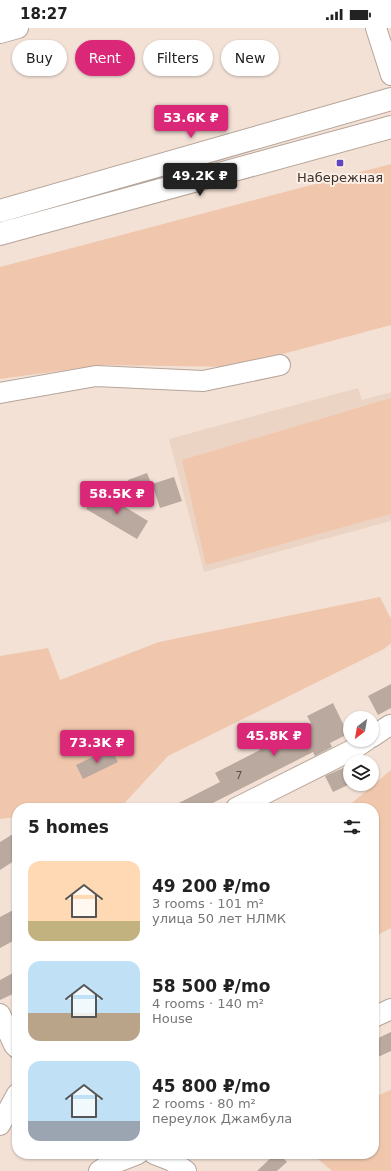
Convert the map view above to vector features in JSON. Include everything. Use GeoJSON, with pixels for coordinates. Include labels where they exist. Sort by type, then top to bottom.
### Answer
{"type":"FeatureCollection","features":[{"type":"Feature","properties":{"kind":"main road"},"geometry":{"type":"LineString","coordinates":[[0,212],[391,99]]}},
{"type":"Feature","properties":{"kind":"main road"},"geometry":{"type":"LineString","coordinates":[[0,234],[391,127]]}},
{"type":"Feature","properties":{"kind":"street"},"geometry":{"type":"LineString","coordinates":[[0,33],[18,28]]}},
{"type":"Feature","properties":{"kind":"street"},"geometry":{"type":"LineString","coordinates":[[376,28],[391,75]]}},
{"type":"Feature","properties":{"kind":"street"},"geometry":{"type":"LineString","coordinates":[[0,392],[96,376],[203,381],[280,365]]}},
{"type":"Feature","properties":{"kind":"street"},"geometry":{"type":"LineString","coordinates":[[379,732],[390,725]]}},
{"type":"Feature","properties":{"kind":"street"},"geometry":{"type":"LineString","coordinates":[[246,803],[357,747]]}},
{"type":"Feature","properties":{"kind":"street"},"geometry":{"type":"LineString","coordinates":[[379,1015],[391,1009]]}},
{"type":"Feature","properties":{"kind":"street"},"geometry":{"type":"LineString","coordinates":[[0,1014],[12,1040]]}},
{"type":"Feature","properties":{"kind":"street"},"geometry":{"type":"LineString","coordinates":[[0,1125],[12,1103]]}},
{"type":"Feature","properties":{"kind":"street"},"geometry":{"type":"LineString","coordinates":[[99,1171],[125,1159]]}},
{"type":"Feature","properties":{"kind":"street"},"geometry":{"type":"LineString","coordinates":[[167,1159],[186,1171]]}},
{"type":"Feature","properties":{"kind":"shaded area"},"geometry":{"type":"Polygon","coordinates":[[[391,164],[391,325],[234,367],[104,365],[0,379],[0,267],[391,164]]]}},
{"type":"Feature","properties":{"kind":"shaded area"},"geometry":{"type":"Polygon","coordinates":[[[358,388],[362,400],[391,392],[391,521],[204,572],[169,439],[358,388]]]}},
{"type":"Feature","properties":{"kind":"shaded area"},"geometry":{"type":"Polygon","coordinates":[[[391,398],[391,514],[206,565],[182,460],[391,398]]]}},
{"type":"Feature","properties":{"kind":"shaded area"},"geometry":{"type":"Polygon","coordinates":[[[380,597],[391,619],[391,643],[384,649],[168,756],[125,803],[12,803],[12,818],[0,819],[0,656],[48,648],[60,680],[159,642],[380,597]]]}},
{"type":"Feature","properties":{"kind":"shaded area"},"geometry":{"type":"Polygon","coordinates":[[[391,770],[391,928],[379,934],[379,803],[352,803],[366,791],[379,791],[379,780],[391,770]]]}},
{"type":"Feature","properties":{"kind":"shaded area"},"geometry":{"type":"Polygon","coordinates":[[[391,1090],[391,1171],[332,1171],[318,1159],[379,1159],[379,1095],[391,1090]]]}},
{"type":"Feature","properties":{"kind":"building"},"geometry":{"type":"Polygon","coordinates":[[[147,473],[153,488],[134,495],[128,480],[147,473]]]}},
{"type":"Feature","properties":{"kind":"building"},"geometry":{"type":"Polygon","coordinates":[[[174,477],[182,501],[160,508],[152,484],[174,477]]]}},
{"type":"Feature","properties":{"kind":"building"},"geometry":{"type":"Polygon","coordinates":[[[97,490],[148,521],[137,539],[86,509],[97,490]]]}},
{"type":"Feature","properties":{"kind":"building"},"geometry":{"type":"Polygon","coordinates":[[[391,684],[391,708],[379,714],[379,711],[376,711],[368,696],[391,684]]]}},
{"type":"Feature","properties":{"kind":"building"},"geometry":{"type":"Polygon","coordinates":[[[333,703],[343,724],[343,736],[330,743],[332,747],[315,756],[313,752],[213,803],[179,803],[220,782],[215,773],[260,750],[259,748],[311,723],[307,716],[333,703]]]}},
{"type":"Feature","properties":{"kind":"building"},"geometry":{"type":"Polygon","coordinates":[[[111,748],[118,762],[83,779],[76,765],[111,748]]]}},
{"type":"Feature","properties":{"kind":"building"},"geometry":{"type":"Polygon","coordinates":[[[343,768],[343,787],[333,792],[325,776],[343,768]]]}},
{"type":"Feature","properties":{"kind":"building"},"geometry":{"type":"Polygon","coordinates":[[[12,835],[12,862],[0,870],[0,842],[12,835]]]}},
{"type":"Feature","properties":{"kind":"building"},"geometry":{"type":"Polygon","coordinates":[[[12,911],[12,942],[0,948],[0,917],[12,911]]]}},
{"type":"Feature","properties":{"kind":"building"},"geometry":{"type":"Polygon","coordinates":[[[12,974],[12,994],[0,1000],[0,980],[12,974]]]}},
{"type":"Feature","properties":{"kind":"building"},"geometry":{"type":"Polygon","coordinates":[[[391,1032],[391,1051],[379,1057],[379,1038],[391,1032]]]}},
{"type":"Feature","properties":{"kind":"building"},"geometry":{"type":"Polygon","coordinates":[[[270,1159],[284,1159],[287,1162],[277,1171],[257,1171],[270,1159]]]}},
{"type":"Feature","properties":{"kind":"place","name":"Набережная"},"geometry":{"type":"Point","coordinates":[340,163]}}]}
